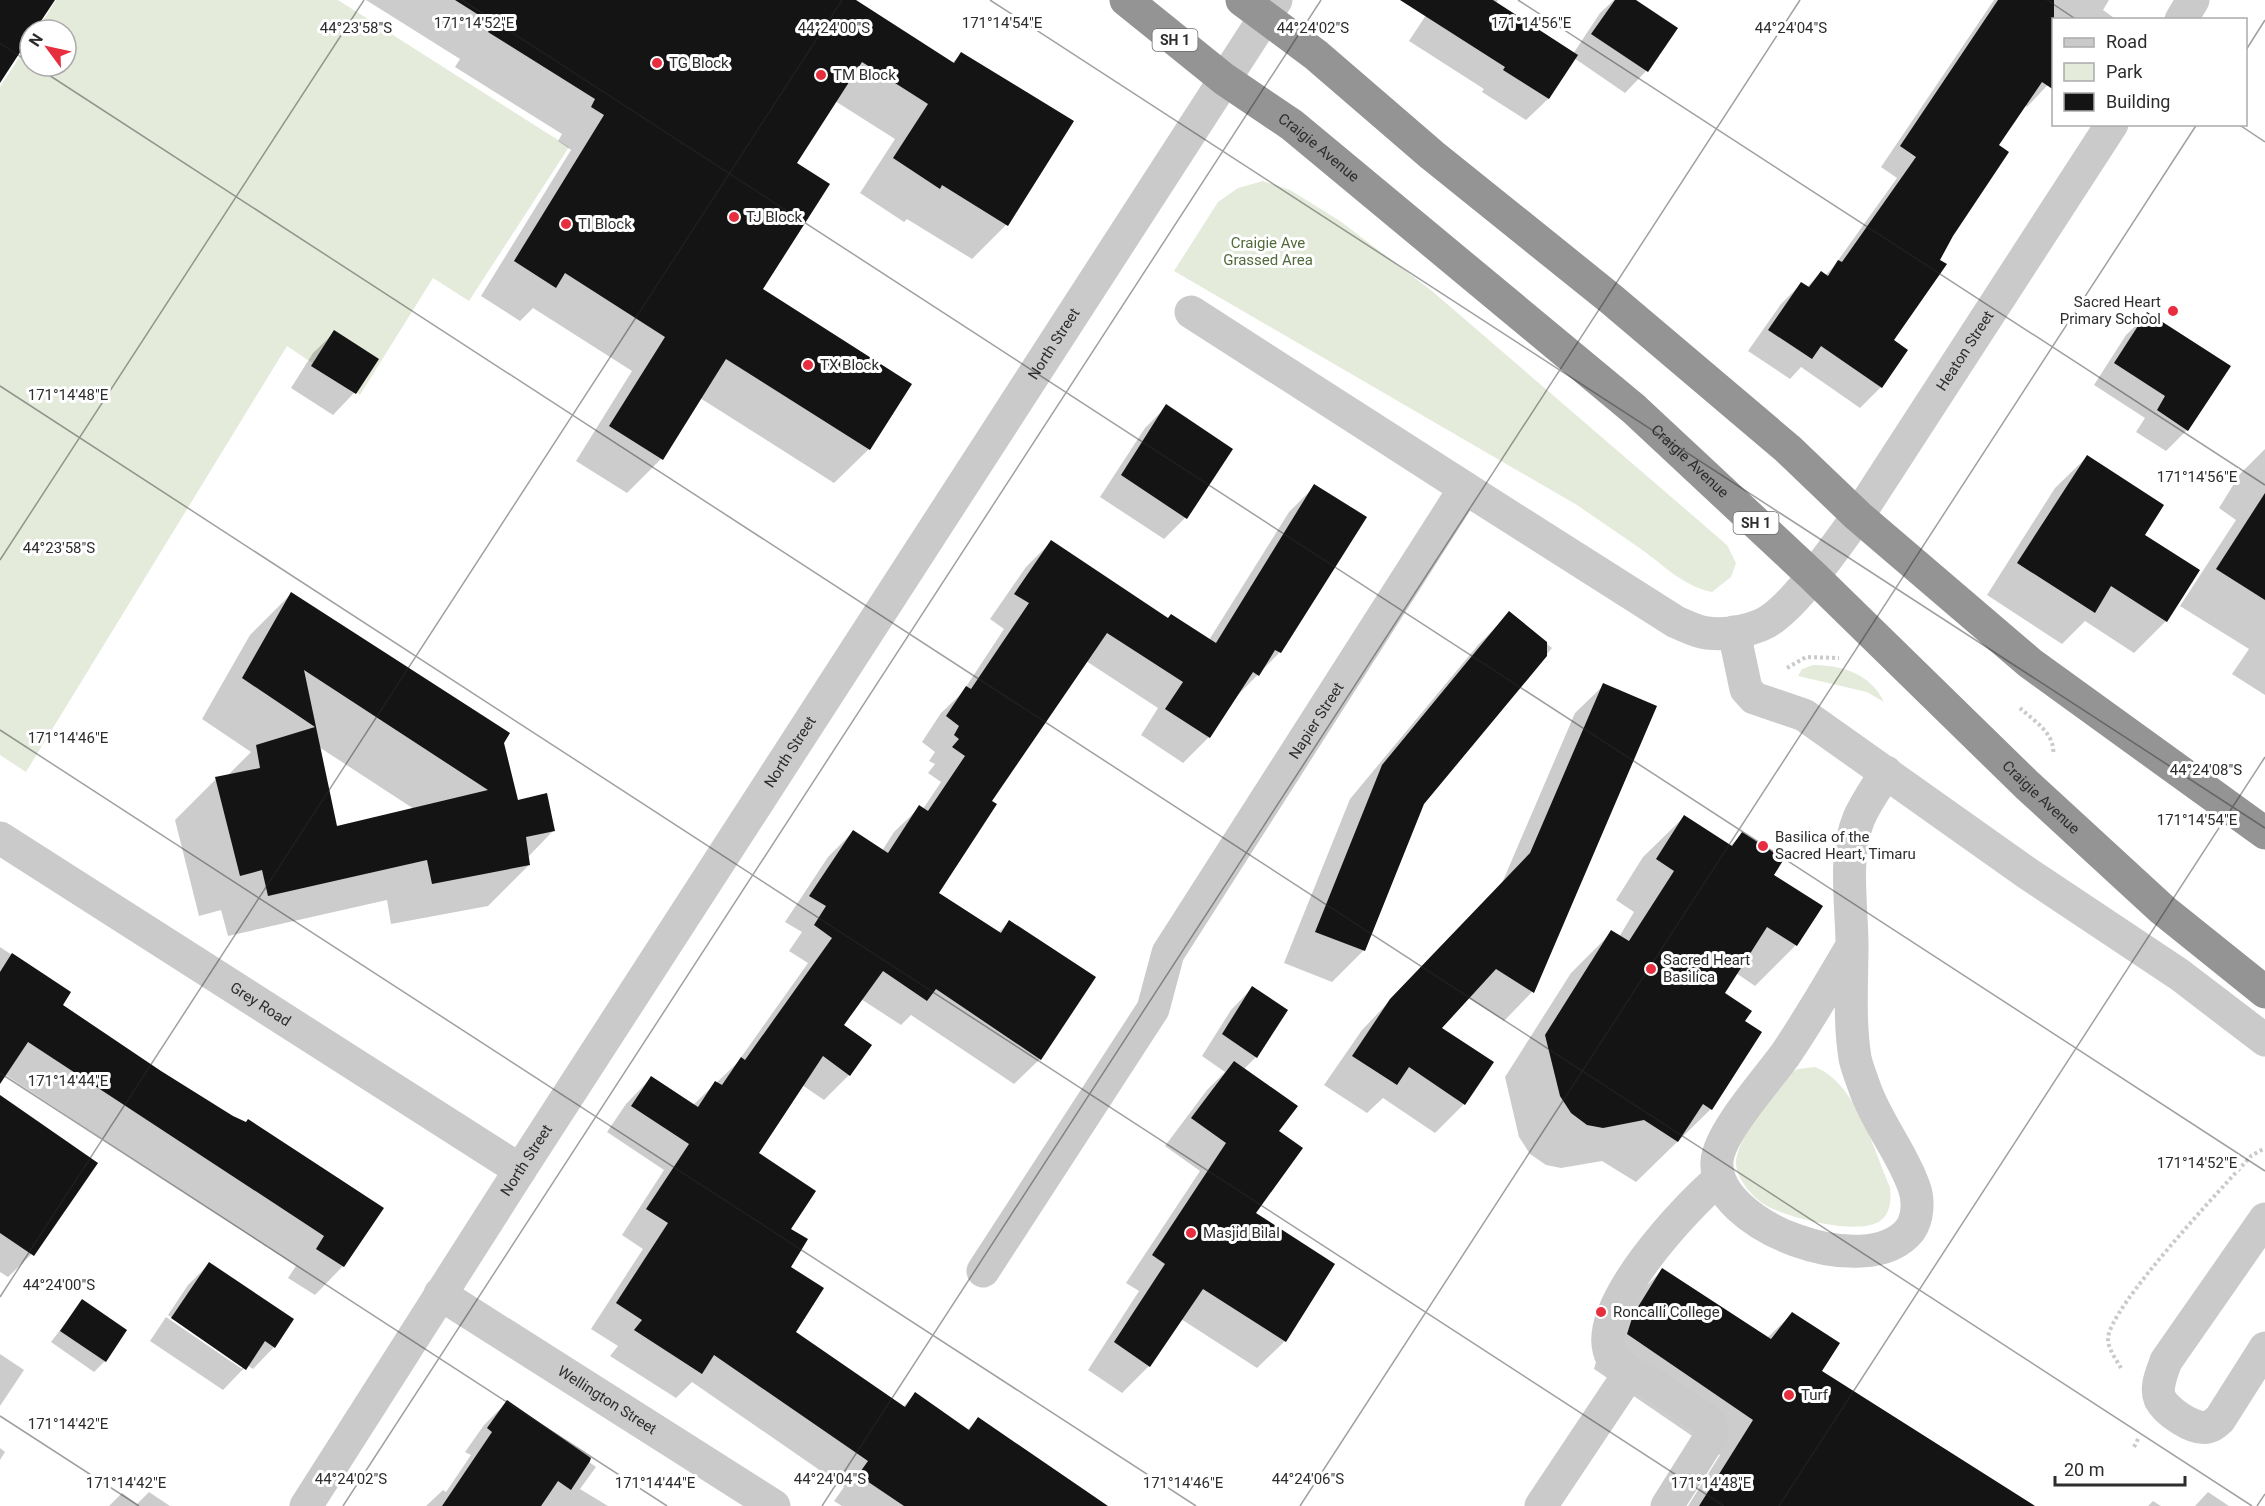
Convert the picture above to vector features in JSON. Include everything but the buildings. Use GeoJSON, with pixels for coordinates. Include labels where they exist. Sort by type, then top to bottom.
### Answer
{"type":"FeatureCollection","features":[{"type":"Feature","properties":{"kind":"highway","name":"SH 1"},"geometry":{"type":"LineString","coordinates":[[1126,0],[1224,80]]}},
{"type":"Feature","properties":{"kind":"highway"},"geometry":{"type":"LineString","coordinates":[[1261,6],[1432,155],[1611,299],[1788,449],[1858,516],[2030,663],[2265,833]]}},
{"type":"Feature","properties":{"kind":"highway","name":"Craigie Avenue"},"geometry":{"type":"LineString","coordinates":[[1224,80],[1292,125],[1634,409],[1813,576],[1962,722],[2104,856],[2163,910],[2265,992]]}},
{"type":"Feature","properties":{"kind":"street"},"geometry":{"type":"LineString","coordinates":[[2182,18],[2193,0]]}},
{"type":"Feature","properties":{"kind":"street","name":"North Street"},"geometry":{"type":"LineString","coordinates":[[306,1506],[440,1294],[1224,80],[1261,6]]}},
{"type":"Feature","properties":{"kind":"street","name":"Heaton Street"},"geometry":{"type":"LineString","coordinates":[[1813,576],[1858,516],[2111,126]]}},
{"type":"Feature","properties":{"kind":"street"},"geometry":{"type":"LineString","coordinates":[[1191,312],[1676,622],[1705,633],[1734,632],[1763,624],[1790,602],[1813,576]]}},
{"type":"Feature","properties":{"kind":"street","name":"Napier Street"},"geometry":{"type":"LineString","coordinates":[[983,1271],[1153,1009],[1168,953],[1465,488]]}},
{"type":"Feature","properties":{"kind":"street"},"geometry":{"type":"LineString","coordinates":[[1734,632],[1746,689],[1754,698],[1804,715],[2027,873],[2180,975],[2265,1040]]}},
{"type":"Feature","properties":{"kind":"street"},"geometry":{"type":"LineString","coordinates":[[1852,946],[1786,1054],[1724,1138],[1716,1163],[1718,1180],[1736,1203],[1769,1229],[1802,1244],[1840,1252],[1874,1251],[1896,1240],[1910,1230],[1918,1210],[1914,1188],[1865,1090],[1855,1059],[1851,1013],[1852,946],[1851,856],[1858,819],[1886,772]]}},
{"type":"Feature","properties":{"kind":"street","name":"Grey Road"},"geometry":{"type":"LineString","coordinates":[[0,838],[520,1170]]}},
{"type":"Feature","properties":{"kind":"street"},"geometry":{"type":"LineString","coordinates":[[1667,1506],[1711,1436],[1711,1426],[1696,1413],[1616,1364],[1608,1349],[1611,1323],[1629,1282],[1661,1236],[1718,1180]]}},
{"type":"Feature","properties":{"kind":"street"},"geometry":{"type":"LineString","coordinates":[[2265,1219],[2166,1361],[2158,1384],[2160,1398],[2167,1408],[2197,1428],[2209,1427],[2220,1419],[2265,1348]]}},
{"type":"Feature","properties":{"kind":"street","name":"Wellington Street"},"geometry":{"type":"LineString","coordinates":[[440,1294],[774,1506]]}},
{"type":"Feature","properties":{"kind":"street"},"geometry":{"type":"LineString","coordinates":[[1541,1506],[1623,1383],[1634,1375]]}},
{"type":"Feature","properties":{"kind":"path"},"geometry":{"type":"LineString","coordinates":[[2016,701],[2050,736],[2055,747],[2050,764]]}},
{"type":"Feature","properties":{"kind":"path"},"geometry":{"type":"LineString","coordinates":[[2122,1370],[2108,1340],[2110,1330],[2129,1299],[2155,1263],[2251,1156],[2265,1148]]}},
{"type":"Feature","properties":{"kind":"path"},"geometry":{"type":"LineString","coordinates":[[2134,1447],[2139,1436]]}},
{"type":"Feature","properties":{"kind":"green space"},"geometry":{"type":"Polygon","coordinates":[[[56,0],[338,0],[569,147],[469,301],[433,278],[360,395],[287,346],[26,772],[0,755],[0,87],[18,59],[18,78],[78,78],[78,18],[45,18],[56,0]]]}},
{"type":"Feature","properties":{"kind":"green space","name":"Craigie Ave Grassed Area"},"geometry":{"type":"Polygon","coordinates":[[[1263,181],[1290,190],[1340,221],[1432,291],[1727,545],[1736,563],[1731,577],[1712,592],[1691,585],[1577,505],[1174,271],[1218,202],[1238,188],[1263,181]]]}},
{"type":"Feature","properties":{"kind":"green space"},"geometry":{"type":"Polygon","coordinates":[[[1813,665],[1845,669],[1855,673],[1871,684],[1884,702],[1867,692],[1798,676],[1802,669],[1813,665]]]}},
{"type":"Feature","properties":{"kind":"green space"},"geometry":{"type":"Polygon","coordinates":[[[1815,1067],[1829,1075],[1853,1102],[1890,1187],[1890,1201],[1884,1218],[1870,1225],[1856,1227],[1823,1224],[1777,1211],[1751,1194],[1739,1175],[1736,1163],[1742,1142],[1786,1075],[1798,1069],[1815,1067]]]}},
{"type":"Feature","properties":{"kind":"place","name":"TG Block"},"geometry":{"type":"Point","coordinates":[657,63]}},
{"type":"Feature","properties":{"kind":"place","name":"TM Block"},"geometry":{"type":"Point","coordinates":[821,75]}},
{"type":"Feature","properties":{"kind":"place","name":"TJ Block"},"geometry":{"type":"Point","coordinates":[734,217]}},
{"type":"Feature","properties":{"kind":"place","name":"TI Block"},"geometry":{"type":"Point","coordinates":[566,224]}},
{"type":"Feature","properties":{"kind":"place","name":"Sacred Heart Primary School"},"geometry":{"type":"Point","coordinates":[2173,311]}},
{"type":"Feature","properties":{"kind":"place","name":"TX Block"},"geometry":{"type":"Point","coordinates":[808,365]}},
{"type":"Feature","properties":{"kind":"place","name":"Basilica of the Sacred Heart, Timaru"},"geometry":{"type":"Point","coordinates":[1763,846]}},
{"type":"Feature","properties":{"kind":"place","name":"Sacred Heart Basilica"},"geometry":{"type":"Point","coordinates":[1651,969]}},
{"type":"Feature","properties":{"kind":"place","name":"Masjid Bilal"},"geometry":{"type":"Point","coordinates":[1191,1233]}},
{"type":"Feature","properties":{"kind":"place","name":"Roncalli College"},"geometry":{"type":"Point","coordinates":[1601,1312]}},
{"type":"Feature","properties":{"kind":"place","name":"Turf"},"geometry":{"type":"Point","coordinates":[1789,1395]}}]}
